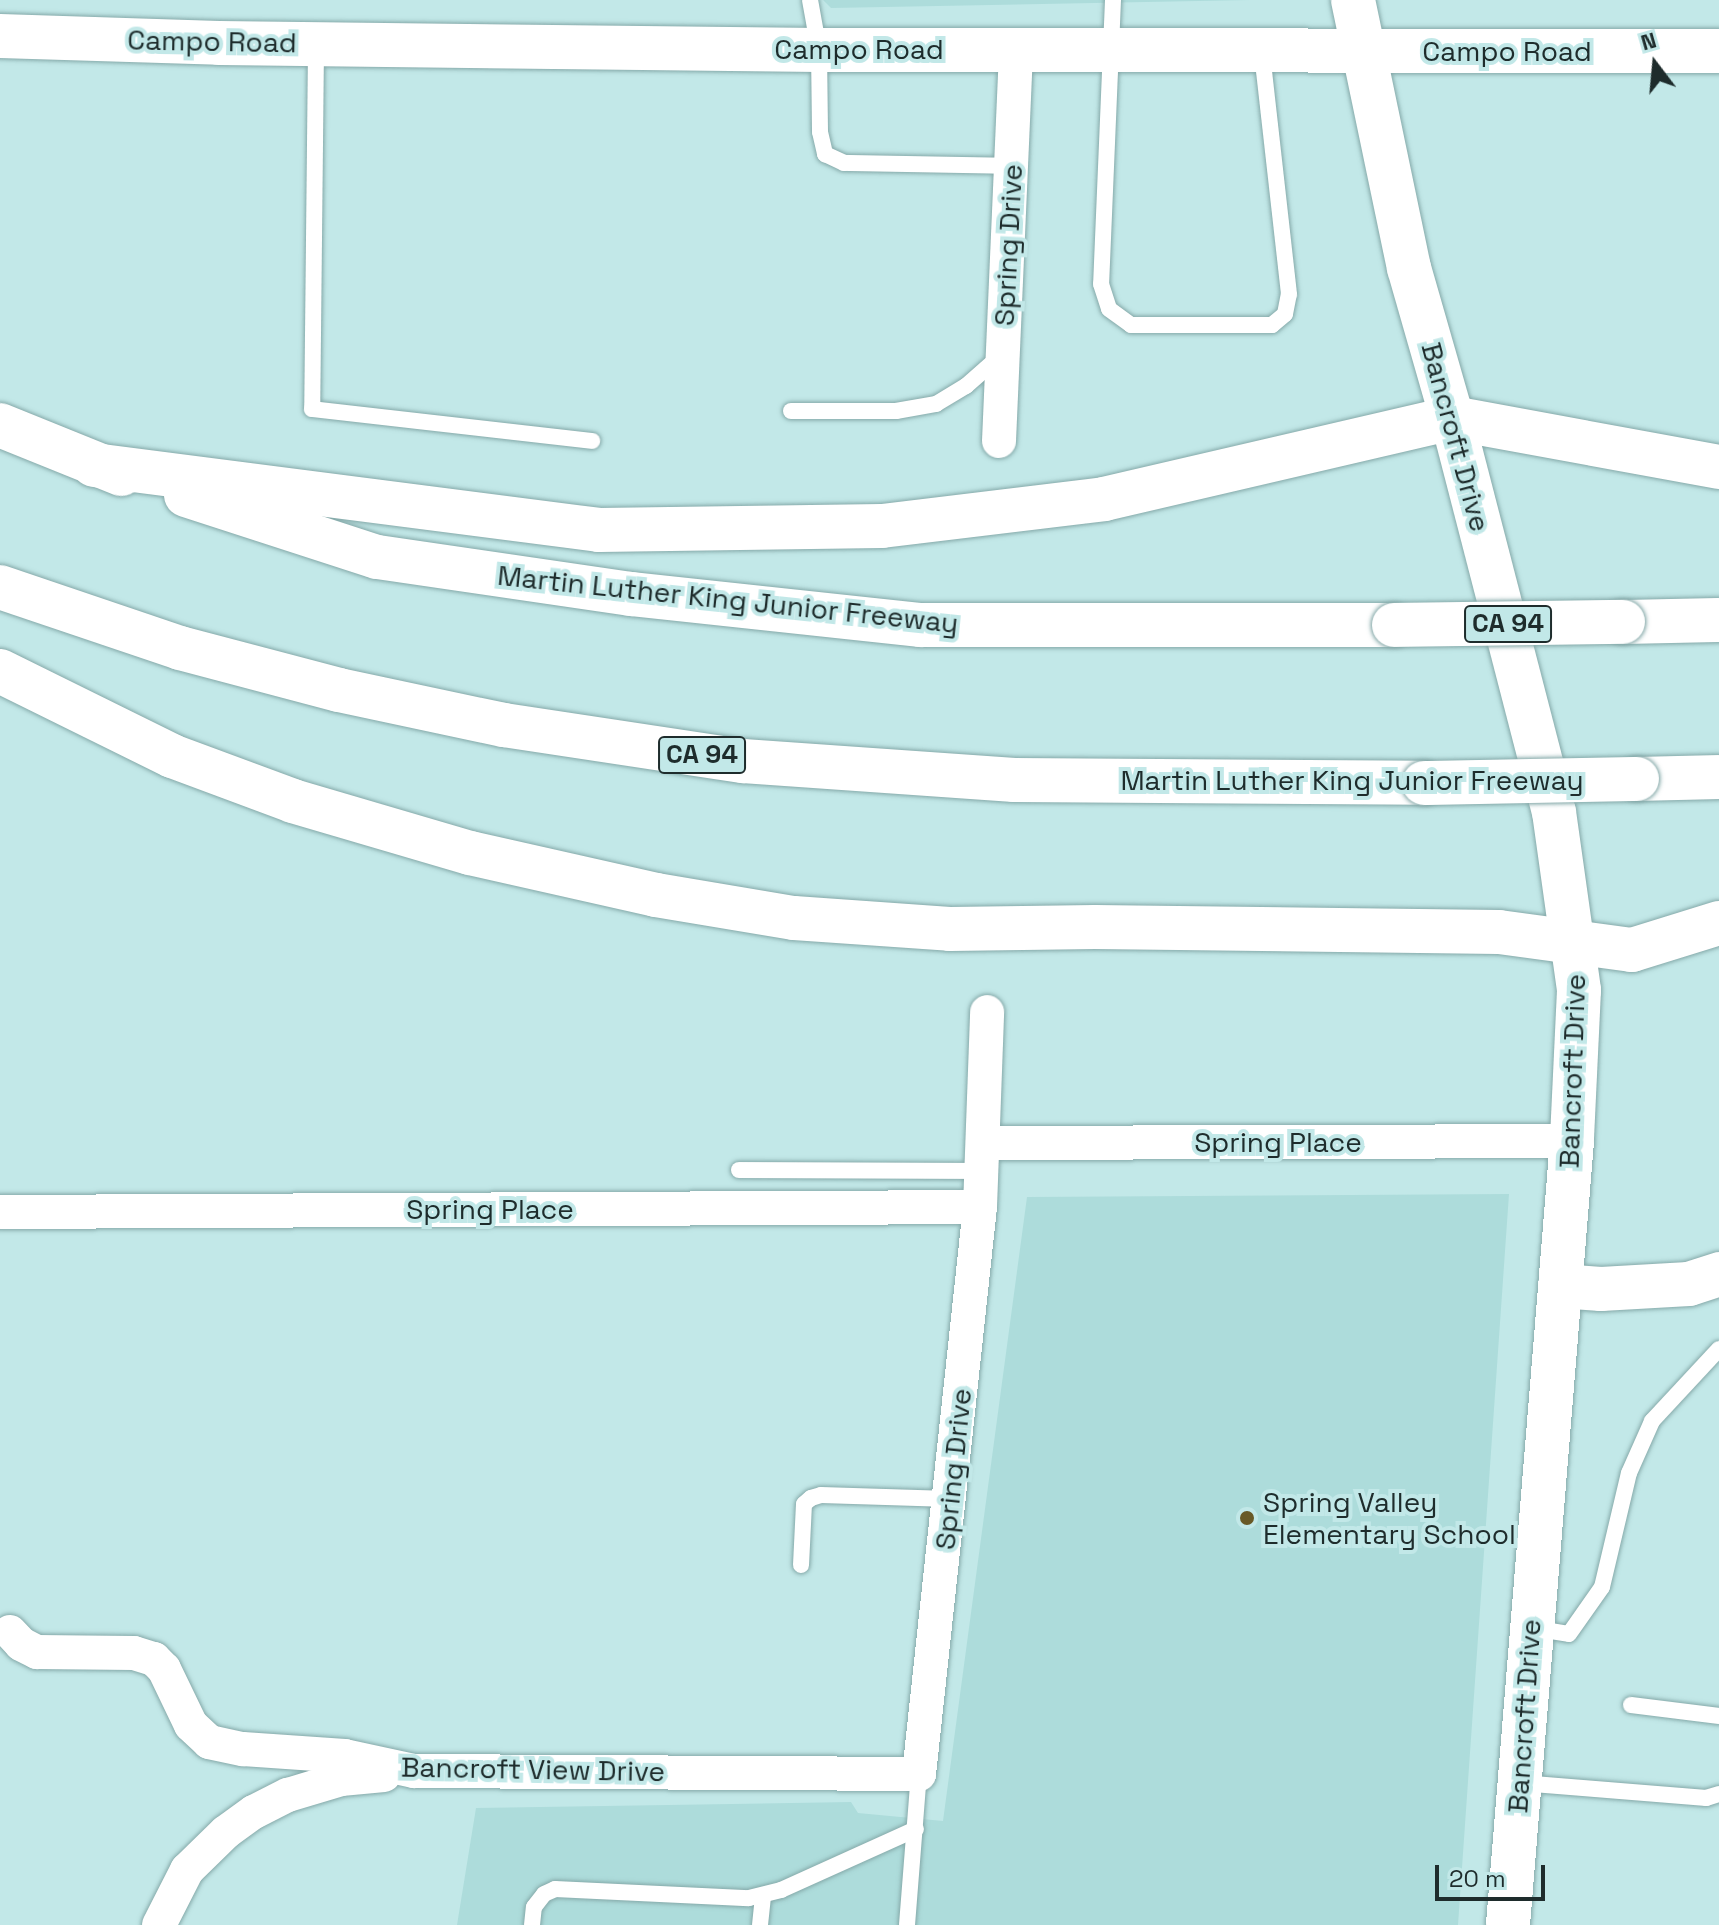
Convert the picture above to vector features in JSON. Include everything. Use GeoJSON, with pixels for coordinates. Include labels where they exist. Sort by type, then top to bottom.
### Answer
{"type":"FeatureCollection","features":[{"type":"Feature","properties":{"kind":"main road","name":"Bancroft Drive"},"geometry":{"type":"LineString","coordinates":[[1353,0],[1409,268],[1452,418],[1554,812],[1579,990],[1572,1141],[1508,1925]]}},
{"type":"Feature","properties":{"kind":"main road","name":"Campo Road"},"geometry":{"type":"LineString","coordinates":[[0,36],[819,50],[1719,51]]}},
{"type":"Feature","properties":{"kind":"main road"},"geometry":{"type":"LineString","coordinates":[[94,465],[599,530],[882,526],[1104,499],[1452,418],[1719,467]]}},
{"type":"Feature","properties":{"kind":"main road","name":"Martin Luther King Junior Freeway"},"geometry":{"type":"LineString","coordinates":[[0,425],[94,465],[377,557],[631,594],[920,625],[1394,625],[1719,620]]}},
{"type":"Feature","properties":{"kind":"main road","name":"Martin Luther King Junior Freeway"},"geometry":{"type":"LineString","coordinates":[[0,587],[180,648],[339,690],[504,725],[743,761],[1014,780],[1424,783],[1719,777]]}},
{"type":"Feature","properties":{"kind":"main road"},"geometry":{"type":"LineString","coordinates":[[0,671],[172,756],[293,801],[470,853],[656,895],[794,918],[950,929],[1095,927],[1499,932],[1632,950],[1719,923]]}},
{"type":"Feature","properties":{"kind":"main road"},"geometry":{"type":"LineString","coordinates":[[1560,1286],[1601,1289],[1689,1284],[1719,1274]]}},
{"type":"Feature","properties":{"kind":"street","name":"Spring Drive"},"geometry":{"type":"LineString","coordinates":[[999,441],[1016,49]]}},
{"type":"Feature","properties":{"kind":"street","name":"Spring Drive"},"geometry":{"type":"LineString","coordinates":[[919,1774],[980,1207],[987,1012]]}},
{"type":"Feature","properties":{"kind":"street","name":"Spring Place"},"geometry":{"type":"LineString","coordinates":[[983,1157],[1572,1141]]}},
{"type":"Feature","properties":{"kind":"street","name":"Spring Place"},"geometry":{"type":"LineString","coordinates":[[0,1212],[980,1207]]}},
{"type":"Feature","properties":{"kind":"street","name":"Bancroft View Drive"},"geometry":{"type":"LineString","coordinates":[[10,1632],[21,1644],[37,1652],[134,1653],[154,1659],[164,1669],[191,1725],[209,1742],[243,1749],[345,1756],[414,1771],[919,1774]]}},
{"type":"Feature","properties":{"kind":"street"},"geometry":{"type":"LineString","coordinates":[[159,1925],[187,1870],[226,1832],[254,1812],[288,1795],[341,1779],[414,1771]]}},
{"type":"Feature","properties":{"kind":"lane"},"geometry":{"type":"LineString","coordinates":[[810,0],[819,50],[820,132],[825,154],[844,163],[1011,166]]}},
{"type":"Feature","properties":{"kind":"lane"},"geometry":{"type":"LineString","coordinates":[[1113,0],[1101,284],[1109,309],[1131,325],[1272,325],[1285,314],[1289,294],[1262,52]]}},
{"type":"Feature","properties":{"kind":"lane"},"geometry":{"type":"LineString","coordinates":[[316,42],[312,409],[592,441]]}},
{"type":"Feature","properties":{"kind":"lane"},"geometry":{"type":"LineString","coordinates":[[791,411],[896,411],[936,404],[966,386],[1003,353]]}},
{"type":"Feature","properties":{"kind":"lane"},"geometry":{"type":"LineString","coordinates":[[739,1170],[983,1157]]}},
{"type":"Feature","properties":{"kind":"lane"},"geometry":{"type":"LineString","coordinates":[[1531,1628],[1569,1634],[1602,1587],[1629,1473],[1652,1421],[1719,1349]]}},
{"type":"Feature","properties":{"kind":"lane"},"geometry":{"type":"LineString","coordinates":[[801,1565],[804,1504],[811,1498],[821,1495],[950,1499]]}},
{"type":"Feature","properties":{"kind":"lane"},"geometry":{"type":"LineString","coordinates":[[1631,1705],[1719,1716]]}},
{"type":"Feature","properties":{"kind":"lane","name":"Spring Drive"},"geometry":{"type":"LineString","coordinates":[[907,1925],[919,1774]]}},
{"type":"Feature","properties":{"kind":"lane"},"geometry":{"type":"LineString","coordinates":[[1519,1783],[1706,1798],[1719,1794]]}},
{"type":"Feature","properties":{"kind":"lane"},"geometry":{"type":"LineString","coordinates":[[532,1925],[534,1907],[544,1894],[555,1889],[749,1898],[781,1890],[916,1829]]}},
{"type":"Feature","properties":{"kind":"lane"},"geometry":{"type":"LineString","coordinates":[[760,1925],[763,1895]]}},
{"type":"Feature","properties":{"kind":"shaded area"},"geometry":{"type":"Polygon","coordinates":[[[823,0],[1250,0],[831,8],[823,0]]]}},
{"type":"Feature","properties":{"kind":"shaded area"},"geometry":{"type":"Polygon","coordinates":[[[1509,1194],[1458,1925],[457,1925],[476,1808],[851,1802],[858,1813],[943,1821],[1027,1197],[1509,1194]]]}},
{"type":"Feature","properties":{"kind":"place","name":"Spring Valley Elementary School"},"geometry":{"type":"Point","coordinates":[1247,1518]}}]}
